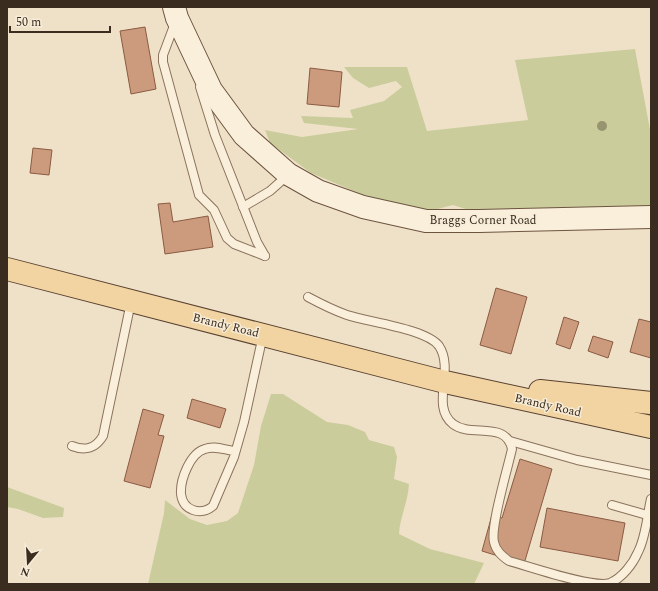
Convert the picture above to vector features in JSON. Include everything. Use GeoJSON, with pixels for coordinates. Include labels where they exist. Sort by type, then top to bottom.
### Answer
{"type":"FeatureCollection","features":[{"type":"Feature","properties":{"kind":"main road","name":"Braggs Corner Road"},"geometry":{"type":"LineString","coordinates":[[176,12],[212,90],[244,135],[288,174],[318,190],[363,207],[426,221],[479,222],[651,217]]}},
{"type":"Feature","properties":{"kind":"main road","name":"Brandy Road"},"geometry":{"type":"LineString","coordinates":[[7,269],[445,382],[651,427]]}},
{"type":"Feature","properties":{"kind":"main road","name":"Brandy Road"},"geometry":{"type":"LineString","coordinates":[[445,382],[651,403]]}},
{"type":"Feature","properties":{"kind":"lane"},"geometry":{"type":"LineString","coordinates":[[176,12],[215,135],[243,207],[265,256],[230,241],[214,210],[199,195],[163,62],[163,55],[176,12]]}},
{"type":"Feature","properties":{"kind":"lane"},"geometry":{"type":"LineString","coordinates":[[243,207],[270,191],[288,174]]}},
{"type":"Feature","properties":{"kind":"lane"},"geometry":{"type":"LineString","coordinates":[[308,297],[348,315],[403,329],[432,340],[438,345],[442,354],[445,382],[442,407],[451,422],[467,431],[500,432],[510,441],[512,449],[494,531],[496,548],[501,556],[509,561],[592,583],[610,583],[624,574],[633,563],[639,551],[651,499]]}},
{"type":"Feature","properties":{"kind":"lane"},"geometry":{"type":"LineString","coordinates":[[72,446],[87,449],[95,446],[103,436],[132,301]]}},
{"type":"Feature","properties":{"kind":"lane"},"geometry":{"type":"LineString","coordinates":[[235,452],[213,447],[198,452],[192,458],[183,480],[181,493],[183,501],[188,508],[201,512],[213,506],[235,452],[244,422],[263,334]]}},
{"type":"Feature","properties":{"kind":"lane"},"geometry":{"type":"LineString","coordinates":[[510,441],[576,460],[651,475]]}},
{"type":"Feature","properties":{"kind":"lane"},"geometry":{"type":"LineString","coordinates":[[612,505],[647,515]]}},
{"type":"Feature","properties":{"kind":"green space"},"geometry":{"type":"Polygon","coordinates":[[[635,49],[651,135],[651,213],[472,211],[453,205],[430,211],[387,205],[311,173],[270,143],[265,130],[302,137],[358,129],[304,123],[301,116],[353,118],[350,110],[384,101],[402,87],[396,81],[369,88],[353,78],[344,67],[407,67],[427,131],[528,120],[515,60],[635,49]]]}},
{"type":"Feature","properties":{"kind":"green space"},"geometry":{"type":"Polygon","coordinates":[[[271,394],[283,394],[327,422],[348,425],[365,432],[369,440],[394,447],[397,457],[394,479],[409,484],[399,534],[430,549],[484,563],[474,584],[148,584],[164,513],[165,500],[190,519],[207,525],[227,521],[238,513],[254,465],[261,426],[271,394]]]}},
{"type":"Feature","properties":{"kind":"green space"},"geometry":{"type":"Polygon","coordinates":[[[7,487],[64,508],[63,517],[43,518],[18,509],[7,507],[7,487]]]}},
{"type":"Feature","properties":{"kind":"building"},"geometry":{"type":"Polygon","coordinates":[[[145,27],[156,89],[131,94],[120,31],[145,27]]]}},
{"type":"Feature","properties":{"kind":"building"},"geometry":{"type":"Polygon","coordinates":[[[310,68],[342,72],[339,107],[307,104],[310,68]]]}},
{"type":"Feature","properties":{"kind":"building"},"geometry":{"type":"Polygon","coordinates":[[[33,148],[52,150],[49,175],[30,173],[33,148]]]}},
{"type":"Feature","properties":{"kind":"building"},"geometry":{"type":"Polygon","coordinates":[[[170,203],[173,222],[208,216],[213,247],[165,254],[158,204],[170,203]]]}},
{"type":"Feature","properties":{"kind":"building"},"geometry":{"type":"Polygon","coordinates":[[[496,288],[527,297],[511,354],[480,345],[496,288]]]}},
{"type":"Feature","properties":{"kind":"building"},"geometry":{"type":"Polygon","coordinates":[[[564,317],[579,322],[570,349],[556,344],[564,317]]]}},
{"type":"Feature","properties":{"kind":"building"},"geometry":{"type":"Polygon","coordinates":[[[639,319],[651,322],[651,358],[630,352],[639,319]]]}},
{"type":"Feature","properties":{"kind":"building"},"geometry":{"type":"Polygon","coordinates":[[[593,336],[613,342],[608,358],[588,351],[593,336]]]}},
{"type":"Feature","properties":{"kind":"building"},"geometry":{"type":"Polygon","coordinates":[[[192,399],[226,409],[220,428],[187,418],[192,399]]]}},
{"type":"Feature","properties":{"kind":"building"},"geometry":{"type":"Polygon","coordinates":[[[143,409],[164,415],[158,435],[164,436],[150,488],[124,481],[143,409]]]}},
{"type":"Feature","properties":{"kind":"building"},"geometry":{"type":"Polygon","coordinates":[[[520,459],[552,469],[524,564],[482,551],[492,515],[502,518],[520,459]]]}},
{"type":"Feature","properties":{"kind":"building"},"geometry":{"type":"Polygon","coordinates":[[[547,508],[625,523],[618,561],[540,547],[547,508]]]}}]}
